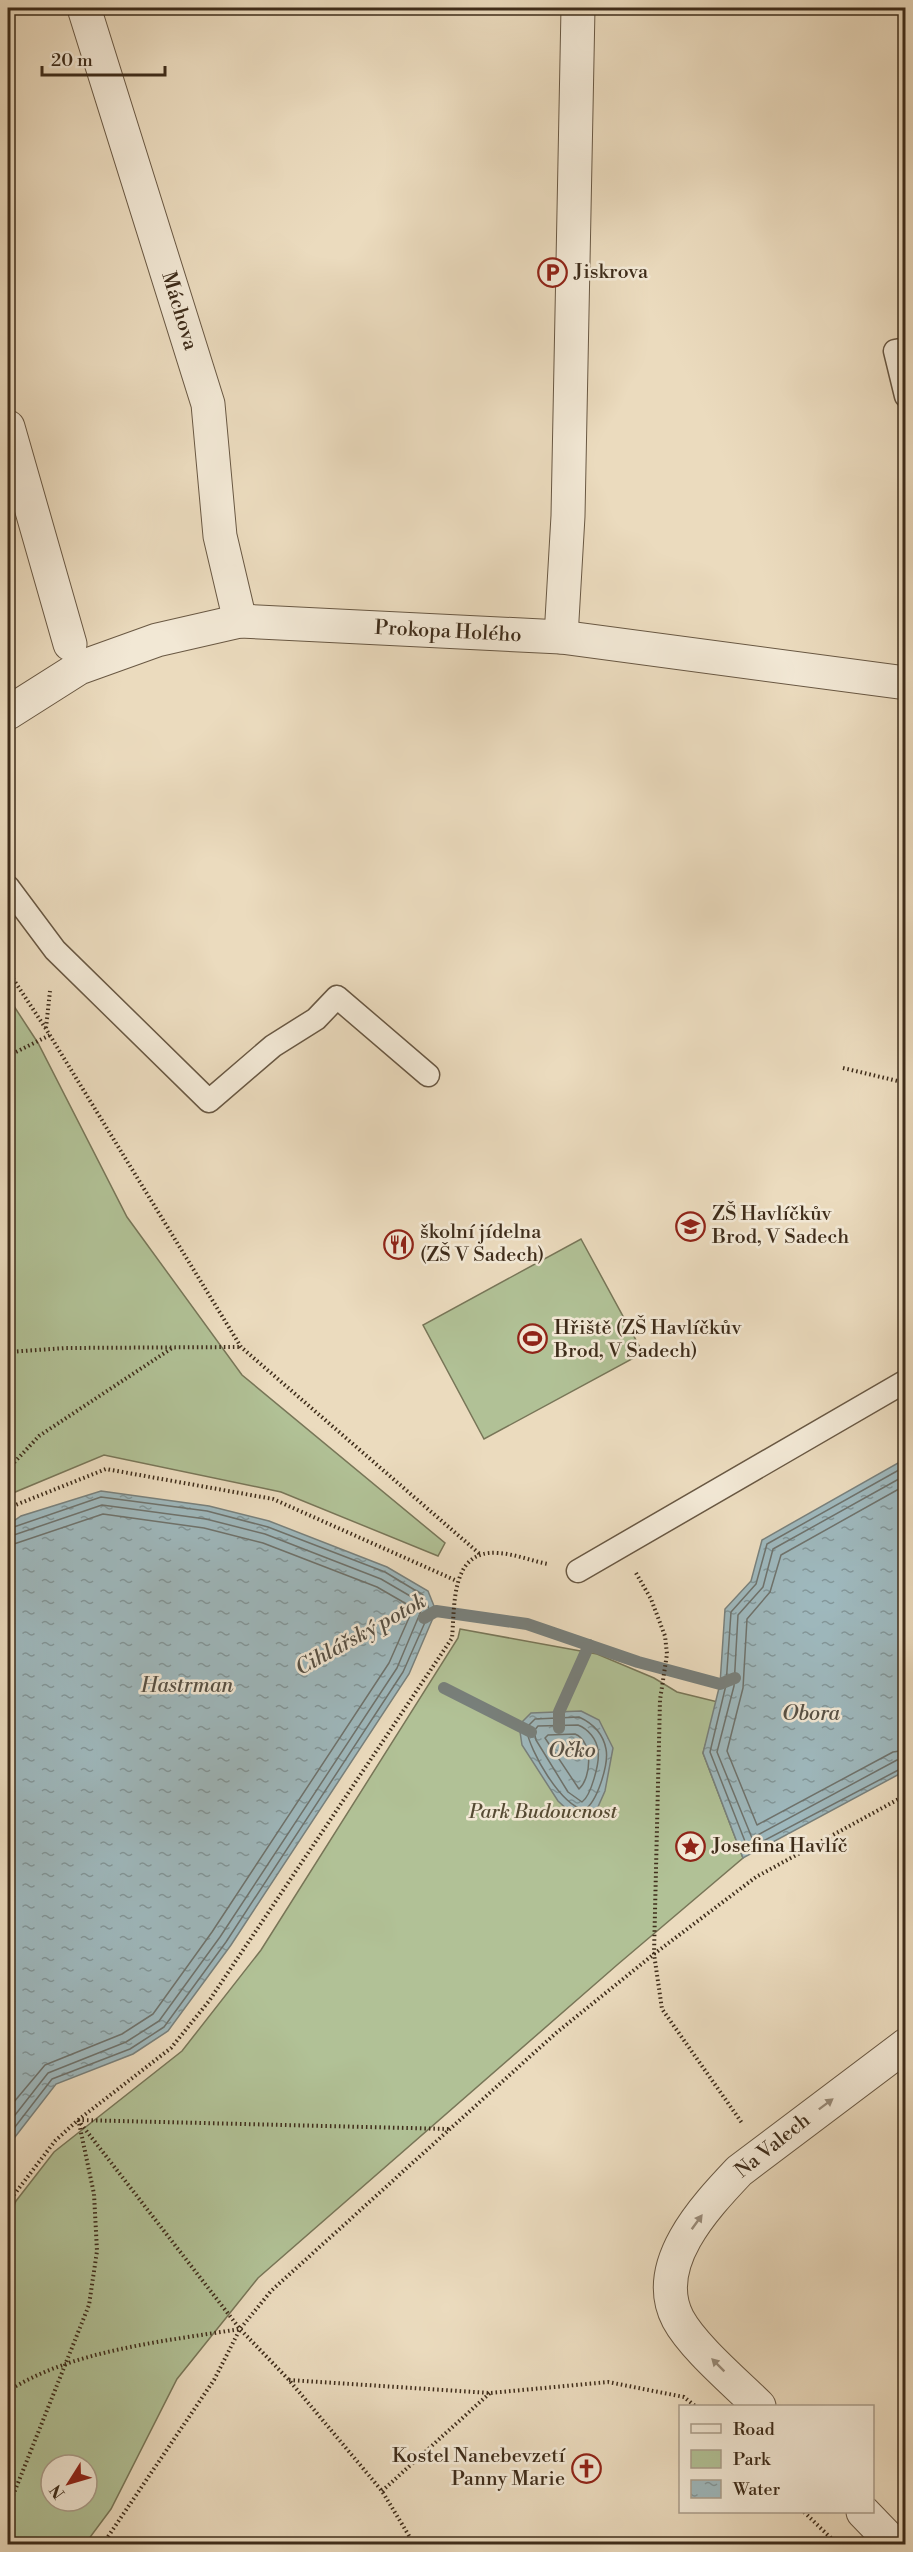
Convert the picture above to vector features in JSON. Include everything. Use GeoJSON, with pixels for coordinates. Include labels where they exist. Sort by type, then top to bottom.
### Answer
{"type":"FeatureCollection","features":[{"type":"Feature","properties":{"kind":"street","name":"Máchova"},"geometry":{"type":"LineString","coordinates":[[84,8],[208,404],[220,536],[240,621]]}},
{"type":"Feature","properties":{"kind":"street"},"geometry":{"type":"LineString","coordinates":[[561,637],[568,516],[578,8]]}},
{"type":"Feature","properties":{"kind":"street"},"geometry":{"type":"LineString","coordinates":[[8,427],[70,644]]}},
{"type":"Feature","properties":{"kind":"street","name":"Prokopa Holého"},"geometry":{"type":"LineString","coordinates":[[8,713],[79,668],[157,640],[240,621],[561,637],[906,683]]}},
{"type":"Feature","properties":{"kind":"street","name":"Na Valech"},"geometry":{"type":"LineString","coordinates":[[758,2405],[697,2343],[678,2319],[670,2294],[670,2274],[689,2233],[716,2195],[762,2152],[906,2045]]}},
{"type":"Feature","properties":{"kind":"street"},"geometry":{"type":"LineString","coordinates":[[864,2513],[891,2541],[891,2544]]}},
{"type":"Feature","properties":{"kind":"lane"},"geometry":{"type":"LineString","coordinates":[[906,349],[895,351],[906,396]]}},
{"type":"Feature","properties":{"kind":"lane"},"geometry":{"type":"LineString","coordinates":[[8,887],[55,950],[209,1101],[273,1046],[316,1019],[337,997],[428,1075]]}},
{"type":"Feature","properties":{"kind":"lane"},"geometry":{"type":"LineString","coordinates":[[578,1571],[906,1382]]}},
{"type":"Feature","properties":{"kind":"path"},"geometry":{"type":"LineString","coordinates":[[8,971],[50,1035],[241,1347],[481,1555]]}},
{"type":"Feature","properties":{"kind":"path"},"geometry":{"type":"LineString","coordinates":[[8,1056],[50,1035]]}},
{"type":"Feature","properties":{"kind":"path"},"geometry":{"type":"LineString","coordinates":[[843,1068],[906,1083]]}},
{"type":"Feature","properties":{"kind":"path"},"geometry":{"type":"LineString","coordinates":[[8,1469],[39,1436],[172,1347]]}},
{"type":"Feature","properties":{"kind":"path"},"geometry":{"type":"LineString","coordinates":[[8,1352],[241,1347]]}},
{"type":"Feature","properties":{"kind":"path"},"geometry":{"type":"LineString","coordinates":[[8,1508],[106,1469],[273,1499],[457,1581]]}},
{"type":"Feature","properties":{"kind":"path"},"geometry":{"type":"LineString","coordinates":[[621,1547],[651,1599],[665,1636],[667,1654],[660,1700],[654,1954],[662,2009],[762,2152]]}},
{"type":"Feature","properties":{"kind":"path"},"geometry":{"type":"LineString","coordinates":[[8,2207],[13,2196],[55,2141],[78,2120],[171,2048],[209,2001],[452,1638],[457,1581],[464,1566],[481,1555],[497,1552],[578,1571]]}},
{"type":"Feature","properties":{"kind":"path"},"geometry":{"type":"LineString","coordinates":[[103,2544],[213,2380],[240,2329],[271,2291],[556,2033],[654,1954],[756,1877],[906,1795]]}},
{"type":"Feature","properties":{"kind":"path"},"geometry":{"type":"LineString","coordinates":[[78,2120],[450,2129]]}},
{"type":"Feature","properties":{"kind":"path"},"geometry":{"type":"LineString","coordinates":[[78,2120],[240,2329],[289,2380],[382,2491],[414,2544]]}},
{"type":"Feature","properties":{"kind":"path"},"geometry":{"type":"LineString","coordinates":[[8,2508],[89,2305],[97,2251],[94,2194],[78,2120]]}},
{"type":"Feature","properties":{"kind":"path"},"geometry":{"type":"LineString","coordinates":[[8,2391],[20,2383],[65,2366],[160,2342],[240,2329]]}},
{"type":"Feature","properties":{"kind":"path"},"geometry":{"type":"LineString","coordinates":[[289,2380],[490,2393],[608,2382],[684,2397],[693,2405]]}},
{"type":"Feature","properties":{"kind":"path"},"geometry":{"type":"LineString","coordinates":[[382,2491],[490,2393]]}},
{"type":"Feature","properties":{"kind":"path"},"geometry":{"type":"LineString","coordinates":[[806,2513],[838,2544]]}},
{"type":"Feature","properties":{"kind":"green space"},"geometry":{"type":"Polygon","coordinates":[[[8,997],[38,1043],[127,1217],[242,1375],[445,1543],[438,1556],[281,1492],[104,1455],[8,1495],[8,997]]]}},
{"type":"Feature","properties":{"kind":"green space","name":"Hřiště (ZŠ Havlíčkův Brod, V Sadech)"},"geometry":{"type":"Polygon","coordinates":[[[581,1239],[643,1353],[484,1439],[423,1325],[581,1239]]]}},
{"type":"Feature","properties":{"kind":"green space","name":"Park Budoucnost"},"geometry":{"type":"Polygon","coordinates":[[[460,1629],[597,1654],[654,1678],[677,1692],[718,1702],[703,1753],[743,1858],[258,2278],[177,2379],[111,2509],[85,2544],[8,2544],[8,2219],[16,2201],[54,2152],[182,2051],[261,1950],[458,1638],[460,1629]]]}},
{"type":"Feature","properties":{"kind":"water","name":"Obora"},"geometry":{"type":"Polygon","coordinates":[[[905,1459],[905,1771],[743,1858],[703,1753],[720,1684],[725,1609],[751,1581],[762,1540],[905,1459]]]}},
{"type":"Feature","properties":{"kind":"water","name":"Hastrman"},"geometry":{"type":"Polygon","coordinates":[[[101,1491],[209,1506],[269,1521],[387,1567],[428,1591],[436,1611],[409,1674],[231,1945],[168,2031],[133,2054],[56,2084],[8,2146],[8,1525],[21,1516],[101,1491]]]}},
{"type":"Feature","properties":{"kind":"water","name":"Očko"},"geometry":{"type":"Polygon","coordinates":[[[581,1711],[599,1720],[613,1748],[605,1791],[597,1809],[585,1816],[570,1812],[558,1801],[522,1745],[519,1725],[531,1713],[581,1711]]]}},
{"type":"Feature","properties":{"kind":"waterway","name":"Cihlářský potok"},"geometry":{"type":"LineString","coordinates":[[424,1618],[436,1611],[527,1624],[638,1662],[720,1684],[735,1678]]}},
{"type":"Feature","properties":{"kind":"waterway"},"geometry":{"type":"LineString","coordinates":[[559,1728],[559,1712],[589,1645]]}},
{"type":"Feature","properties":{"kind":"waterway"},"geometry":{"type":"LineString","coordinates":[[444,1688],[531,1732]]}},
{"type":"Feature","properties":{"kind":"place","name":"Jiskrova"},"geometry":{"type":"Point","coordinates":[553,272]}},
{"type":"Feature","properties":{"kind":"place","name":"ZŠ Havlíčkův Brod, V Sadech"},"geometry":{"type":"Point","coordinates":[691,1226]}},
{"type":"Feature","properties":{"kind":"place","name":"školní jídelna (ZŠ V Sadech)"},"geometry":{"type":"Point","coordinates":[399,1244]}},
{"type":"Feature","properties":{"kind":"place","name":"Hřiště (ZŠ Havlíčkův Brod, V Sadech)"},"geometry":{"type":"Point","coordinates":[533,1339]}},
{"type":"Feature","properties":{"kind":"place","name":"Josefina Havlíč"},"geometry":{"type":"Point","coordinates":[691,1846]}},
{"type":"Feature","properties":{"kind":"place","name":"Kostel Nanebevzetí Panny Marie"},"geometry":{"type":"Point","coordinates":[586,2468]}}]}
